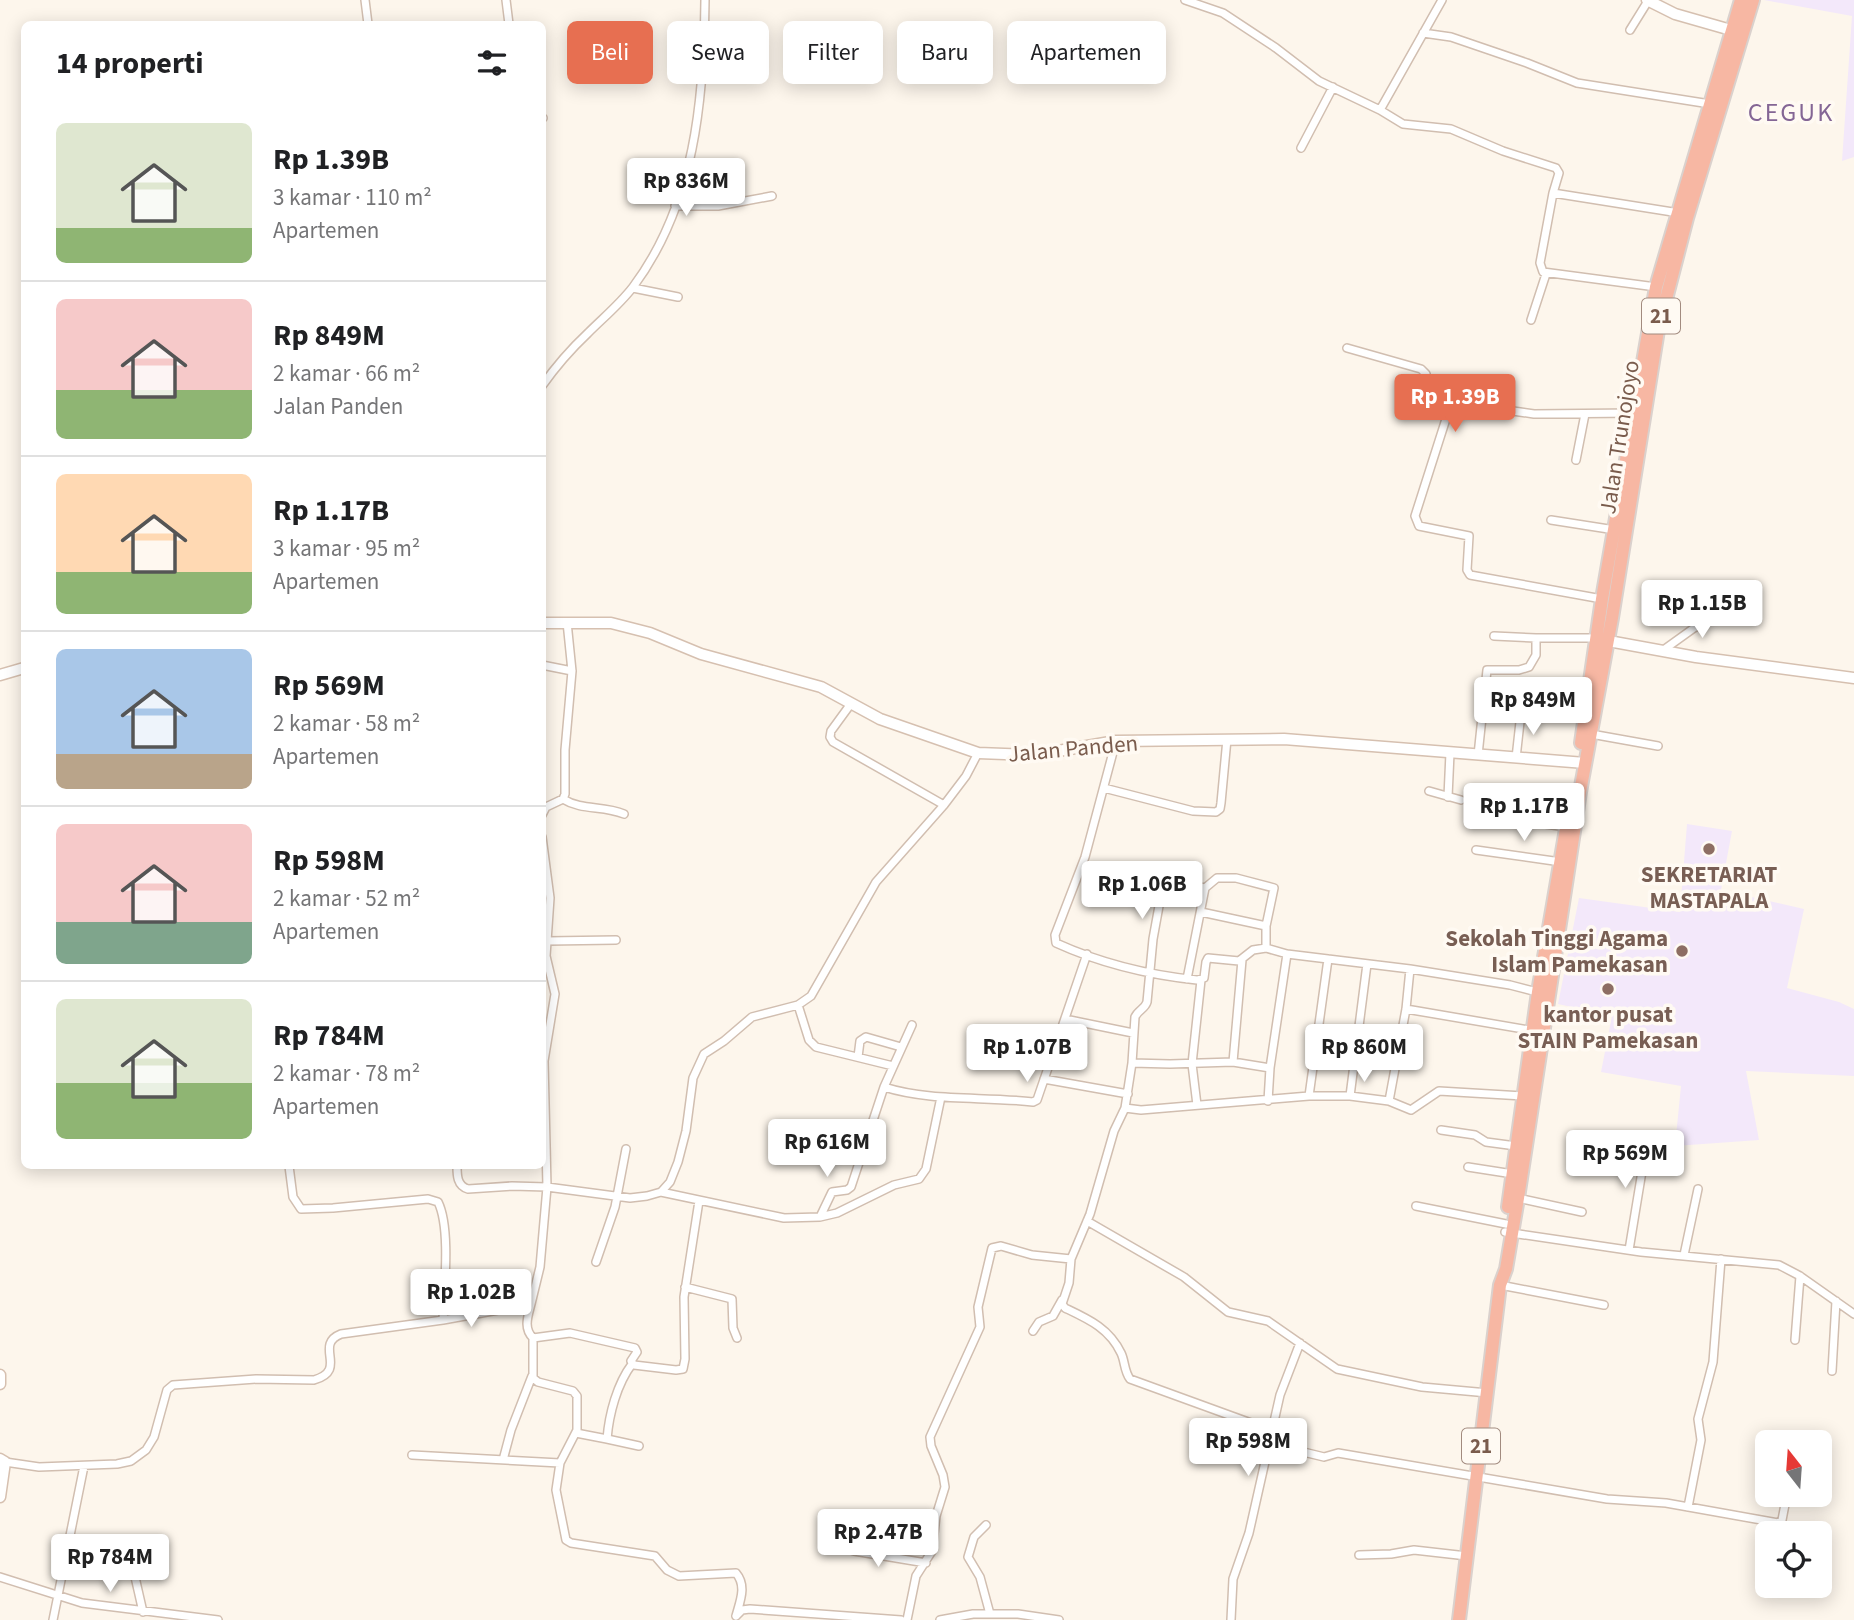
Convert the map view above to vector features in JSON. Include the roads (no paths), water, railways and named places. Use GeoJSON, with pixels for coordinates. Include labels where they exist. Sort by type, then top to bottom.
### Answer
{"type":"FeatureCollection","features":[{"type":"Feature","properties":{"kind":"highway","name":"Jalan Trunojoyo"},"geometry":{"type":"LineString","coordinates":[[1601,640],[1658,330],[1737,32],[1741,0]]}},
{"type":"Feature","properties":{"kind":"highway","name":"Jalan Trunojoyo"},"geometry":{"type":"LineString","coordinates":[[1601,640],[1602,599],[1656,288],[1711,104],[1737,32],[1752,0]]}},
{"type":"Feature","properties":{"kind":"highway","name":"21"},"geometry":{"type":"LineString","coordinates":[[1508,1230],[1518,1198],[1543,994],[1581,762],[1587,706],[1601,640]]}},
{"type":"Feature","properties":{"kind":"highway","name":"21"},"geometry":{"type":"LineString","coordinates":[[1564,862],[1566,827],[1581,762],[1591,734],[1601,640]]}},
{"type":"Feature","properties":{"kind":"highway","name":"21"},"geometry":{"type":"LineString","coordinates":[[1459,1620],[1516,1146],[1523,1096],[1538,1031]]}},
{"type":"Feature","properties":{"kind":"street"},"geometry":{"type":"LineString","coordinates":[[365,0],[368,21]]}},
{"type":"Feature","properties":{"kind":"street"},"geometry":{"type":"LineString","coordinates":[[506,0],[509,21]]}},
{"type":"Feature","properties":{"kind":"street"},"geometry":{"type":"LineString","coordinates":[[546,381],[564,356],[633,288],[660,242],[676,206],[695,144],[705,51],[705,0]]}},
{"type":"Feature","properties":{"kind":"street"},"geometry":{"type":"LineString","coordinates":[[1185,0],[1223,13],[1313,77],[1403,124],[1451,129],[1503,151],[1556,168],[1559,172],[1540,263],[1542,271],[1546,274],[1656,288]]}},
{"type":"Feature","properties":{"kind":"street"},"geometry":{"type":"LineString","coordinates":[[1380,110],[1442,0]]}},
{"type":"Feature","properties":{"kind":"street"},"geometry":{"type":"LineString","coordinates":[[1630,30],[1648,0],[1737,32]]}},
{"type":"Feature","properties":{"kind":"street"},"geometry":{"type":"LineString","coordinates":[[1423,33],[1451,37],[1577,83],[1711,104]]}},
{"type":"Feature","properties":{"kind":"street"},"geometry":{"type":"LineString","coordinates":[[1301,148],[1333,87]]}},
{"type":"Feature","properties":{"kind":"street"},"geometry":{"type":"LineString","coordinates":[[1553,193],[1679,213]]}},
{"type":"Feature","properties":{"kind":"street"},"geometry":{"type":"LineString","coordinates":[[676,206],[718,206],[772,196]]}},
{"type":"Feature","properties":{"kind":"street"},"geometry":{"type":"LineString","coordinates":[[1531,320],[1546,274]]}},
{"type":"Feature","properties":{"kind":"street"},"geometry":{"type":"LineString","coordinates":[[633,288],[678,297]]}},
{"type":"Feature","properties":{"kind":"street"},"geometry":{"type":"LineString","coordinates":[[1347,348],[1421,369],[1426,374],[1429,388],[1453,397],[1510,411],[1634,413]]}},
{"type":"Feature","properties":{"kind":"street"},"geometry":{"type":"LineString","coordinates":[[1453,397],[1415,516],[1416,523],[1469,536],[1467,570],[1470,575],[1602,599]]}},
{"type":"Feature","properties":{"kind":"street"},"geometry":{"type":"LineString","coordinates":[[1576,460],[1584,414]]}},
{"type":"Feature","properties":{"kind":"street"},"geometry":{"type":"LineString","coordinates":[[1551,520],[1615,530]]}},
{"type":"Feature","properties":{"kind":"street"},"geometry":{"type":"LineString","coordinates":[[1662,651],[1694,628],[1731,609]]}},
{"type":"Feature","properties":{"kind":"street"},"geometry":{"type":"LineString","coordinates":[[546,809],[563,799],[565,794],[565,750],[572,671],[567,622]]}},
{"type":"Feature","properties":{"kind":"street","name":"Jalan Panden"},"geometry":{"type":"LineString","coordinates":[[546,623],[611,623],[650,633],[709,657],[810,683],[880,719],[978,753],[1035,755],[1116,741],[1284,739],[1581,762]]}},
{"type":"Feature","properties":{"kind":"street"},"geometry":{"type":"LineString","coordinates":[[1494,636],[1601,640],[1854,678]]}},
{"type":"Feature","properties":{"kind":"street"},"geometry":{"type":"LineString","coordinates":[[1478,755],[1487,671],[1519,670],[1531,665],[1536,655],[1536,638]]}},
{"type":"Feature","properties":{"kind":"street"},"geometry":{"type":"LineString","coordinates":[[546,666],[572,671]]}},
{"type":"Feature","properties":{"kind":"street"},"geometry":{"type":"LineString","coordinates":[[0,675],[21,669]]}},
{"type":"Feature","properties":{"kind":"street"},"geometry":{"type":"LineString","coordinates":[[850,705],[831,731],[833,742],[944,805]]}},
{"type":"Feature","properties":{"kind":"street"},"geometry":{"type":"LineString","coordinates":[[1544,708],[1587,706]]}},
{"type":"Feature","properties":{"kind":"street"},"geometry":{"type":"LineString","coordinates":[[1516,758],[1521,713]]}},
{"type":"Feature","properties":{"kind":"street"},"geometry":{"type":"LineString","coordinates":[[1591,734],[1658,746]]}},
{"type":"Feature","properties":{"kind":"street"},"geometry":{"type":"LineString","coordinates":[[1104,788],[1193,811],[1216,812],[1221,807],[1227,739]]}},
{"type":"Feature","properties":{"kind":"street"},"geometry":{"type":"LineString","coordinates":[[1116,741],[1085,857],[1054,939],[1058,944],[1150,974],[1201,980]]}},
{"type":"Feature","properties":{"kind":"street"},"geometry":{"type":"LineString","coordinates":[[661,1192],[670,1182],[678,1162],[687,1131],[693,1079],[704,1054],[752,1017],[798,1005],[815,992],[883,872],[944,805],[966,776],[978,753]]}},
{"type":"Feature","properties":{"kind":"street"},"geometry":{"type":"LineString","coordinates":[[1448,797],[1450,753]]}},
{"type":"Feature","properties":{"kind":"street"},"geometry":{"type":"LineString","coordinates":[[1429,791],[1461,800]]}},
{"type":"Feature","properties":{"kind":"street"},"geometry":{"type":"LineString","coordinates":[[1499,794],[1505,815],[1510,819],[1566,827]]}},
{"type":"Feature","properties":{"kind":"street"},"geometry":{"type":"LineString","coordinates":[[563,799],[574,806],[602,807],[624,814]]}},
{"type":"Feature","properties":{"kind":"street"},"geometry":{"type":"LineString","coordinates":[[1476,850],[1564,862]]}},
{"type":"Feature","properties":{"kind":"street"},"geometry":{"type":"LineString","coordinates":[[546,868],[550,898],[546,956],[555,994],[546,1047]]}},
{"type":"Feature","properties":{"kind":"street"},"geometry":{"type":"LineString","coordinates":[[1128,868],[1171,876],[1182,884]]}},
{"type":"Feature","properties":{"kind":"street"},"geometry":{"type":"LineString","coordinates":[[1187,979],[1205,888],[1213,879],[1220,877],[1273,887],[1265,948]]}},
{"type":"Feature","properties":{"kind":"street"},"geometry":{"type":"LineString","coordinates":[[1033,1331],[1039,1322],[1053,1316],[1062,1300],[1069,1283],[1071,1259],[1087,1221],[1114,1131],[1125,1108],[1132,1063],[1133,1033],[1137,1013],[1146,1005],[1153,939],[1163,884],[1166,881],[1205,888]]}},
{"type":"Feature","properties":{"kind":"street"},"geometry":{"type":"LineString","coordinates":[[1201,912],[1266,926]]}},
{"type":"Feature","properties":{"kind":"street"},"geometry":{"type":"LineString","coordinates":[[548,941],[616,940]]}},
{"type":"Feature","properties":{"kind":"street"},"geometry":{"type":"LineString","coordinates":[[1233,1062],[1242,960],[1253,950],[1265,948],[1287,954],[1410,969],[1510,985],[1543,994]]}},
{"type":"Feature","properties":{"kind":"street"},"geometry":{"type":"LineString","coordinates":[[884,1087],[908,1094],[941,1097],[985,1097],[1033,1102],[1037,1100],[1087,954]]}},
{"type":"Feature","properties":{"kind":"street"},"geometry":{"type":"LineString","coordinates":[[1268,1101],[1270,1068],[1287,954]]}},
{"type":"Feature","properties":{"kind":"street"},"geometry":{"type":"LineString","coordinates":[[1197,1105],[1192,1064],[1201,980],[1204,978],[1206,962],[1209,958],[1242,960]]}},
{"type":"Feature","properties":{"kind":"street"},"geometry":{"type":"LineString","coordinates":[[1309,1096],[1328,959]]}},
{"type":"Feature","properties":{"kind":"street"},"geometry":{"type":"LineString","coordinates":[[1350,1096],[1367,964]]}},
{"type":"Feature","properties":{"kind":"street"},"geometry":{"type":"LineString","coordinates":[[1389,1101],[1406,1009],[1410,969]]}},
{"type":"Feature","properties":{"kind":"street"},"geometry":{"type":"LineString","coordinates":[[546,976],[552,977]]}},
{"type":"Feature","properties":{"kind":"street"},"geometry":{"type":"LineString","coordinates":[[798,1005],[812,1044],[821,1049],[893,1066]]}},
{"type":"Feature","properties":{"kind":"street"},"geometry":{"type":"LineString","coordinates":[[1406,1009],[1538,1031]]}},
{"type":"Feature","properties":{"kind":"street"},"geometry":{"type":"LineString","coordinates":[[1065,1019],[1133,1033]]}},
{"type":"Feature","properties":{"kind":"street"},"geometry":{"type":"LineString","coordinates":[[820,1217],[832,1192],[850,1187],[884,1087],[912,1025]]}},
{"type":"Feature","properties":{"kind":"street"},"geometry":{"type":"LineString","coordinates":[[858,1058],[860,1041],[866,1037],[901,1047]]}},
{"type":"Feature","properties":{"kind":"street"},"geometry":{"type":"LineString","coordinates":[[1132,1063],[1233,1062],[1270,1068]]}},
{"type":"Feature","properties":{"kind":"street"},"geometry":{"type":"LineString","coordinates":[[1044,1079],[1128,1094]]}},
{"type":"Feature","properties":{"kind":"street"},"geometry":{"type":"LineString","coordinates":[[1125,1108],[1141,1110],[1309,1096],[1350,1096],[1389,1101],[1411,1110],[1439,1091],[1523,1096]]}},
{"type":"Feature","properties":{"kind":"street"},"geometry":{"type":"LineString","coordinates":[[457,1169],[459,1180],[467,1189],[547,1187],[638,1198],[661,1192],[790,1219],[820,1217],[837,1213],[886,1189],[922,1176],[926,1169],[941,1097]]}},
{"type":"Feature","properties":{"kind":"street"},"geometry":{"type":"LineString","coordinates":[[1441,1130],[1475,1135],[1486,1142],[1516,1146]]}},
{"type":"Feature","properties":{"kind":"street"},"geometry":{"type":"LineString","coordinates":[[1629,1250],[1648,1135]]}},
{"type":"Feature","properties":{"kind":"street"},"geometry":{"type":"LineString","coordinates":[[596,1262],[608,1231],[626,1149]]}},
{"type":"Feature","properties":{"kind":"street"},"geometry":{"type":"LineString","coordinates":[[503,1460],[511,1430],[532,1376],[533,1338],[527,1325],[540,1267],[547,1187],[546,1163]]}},
{"type":"Feature","properties":{"kind":"street"},"geometry":{"type":"LineString","coordinates":[[1468,1167],[1513,1174]]}},
{"type":"Feature","properties":{"kind":"street"},"geometry":{"type":"LineString","coordinates":[[289,1169],[293,1197],[301,1209],[428,1199],[438,1202],[444,1238],[443,1320]]}},
{"type":"Feature","properties":{"kind":"street"},"geometry":{"type":"LineString","coordinates":[[1684,1255],[1698,1189]]}},
{"type":"Feature","properties":{"kind":"street"},"geometry":{"type":"LineString","coordinates":[[1518,1198],[1582,1212]]}},
{"type":"Feature","properties":{"kind":"street"},"geometry":{"type":"LineString","coordinates":[[632,1364],[676,1370],[684,1367],[685,1287],[699,1201]]}},
{"type":"Feature","properties":{"kind":"street"},"geometry":{"type":"LineString","coordinates":[[1416,1206],[1508,1230],[1629,1250],[1779,1265],[1800,1276],[1854,1314]]}},
{"type":"Feature","properties":{"kind":"street"},"geometry":{"type":"LineString","coordinates":[[1087,1221],[1184,1277],[1228,1312],[1262,1318],[1337,1369],[1422,1387],[1488,1393]]}},
{"type":"Feature","properties":{"kind":"street"},"geometry":{"type":"LineString","coordinates":[[907,1620],[915,1580],[932,1551],[936,1516],[945,1487],[943,1475],[930,1446],[930,1437],[981,1328],[978,1307],[992,1248],[1001,1246],[1032,1255],[1071,1259]]}},
{"type":"Feature","properties":{"kind":"street"},"geometry":{"type":"LineString","coordinates":[[1688,1507],[1700,1440],[1698,1419],[1713,1362],[1721,1259]]}},
{"type":"Feature","properties":{"kind":"street"},"geometry":{"type":"LineString","coordinates":[[1795,1340],[1800,1276]]}},
{"type":"Feature","properties":{"kind":"street"},"geometry":{"type":"LineString","coordinates":[[1501,1279],[1604,1304]]}},
{"type":"Feature","properties":{"kind":"street"},"geometry":{"type":"LineString","coordinates":[[685,1287],[732,1298],[733,1328],[737,1338]]}},
{"type":"Feature","properties":{"kind":"street"},"geometry":{"type":"LineString","coordinates":[[1062,1300],[1065,1308],[1098,1323],[1113,1339],[1130,1379],[1273,1431]]}},
{"type":"Feature","properties":{"kind":"street"},"geometry":{"type":"LineString","coordinates":[[1832,1371],[1836,1301]]}},
{"type":"Feature","properties":{"kind":"street"},"geometry":{"type":"LineString","coordinates":[[0,1497],[3,1461],[39,1467],[124,1463],[146,1450],[154,1437],[167,1390],[173,1385],[256,1379],[314,1380],[330,1371],[329,1345],[336,1336],[531,1304]]}},
{"type":"Feature","properties":{"kind":"street"},"geometry":{"type":"LineString","coordinates":[[533,1338],[570,1333],[633,1347],[637,1352],[624,1375],[612,1407],[607,1439]]}},
{"type":"Feature","properties":{"kind":"street"},"geometry":{"type":"LineString","coordinates":[[1231,1620],[1233,1579],[1250,1532],[1280,1395],[1300,1343]]}},
{"type":"Feature","properties":{"kind":"street"},"geometry":{"type":"LineString","coordinates":[[0,1375],[0,1384]]}},
{"type":"Feature","properties":{"kind":"street"},"geometry":{"type":"LineString","coordinates":[[532,1376],[538,1382],[568,1389],[576,1394],[576,1433],[560,1463],[556,1496],[568,1542],[655,1556],[667,1570],[679,1576],[736,1573],[740,1578],[742,1591],[736,1618]]}},
{"type":"Feature","properties":{"kind":"street"},"geometry":{"type":"LineString","coordinates":[[576,1433],[639,1446]]}},
{"type":"Feature","properties":{"kind":"street"},"geometry":{"type":"LineString","coordinates":[[1271,1444],[1324,1457],[1338,1453],[1607,1499],[1666,1503],[1778,1523],[1782,1520],[1784,1507]]}},
{"type":"Feature","properties":{"kind":"street"},"geometry":{"type":"LineString","coordinates":[[412,1455],[560,1463]]}},
{"type":"Feature","properties":{"kind":"street"},"geometry":{"type":"LineString","coordinates":[[53,1620],[84,1466]]}},
{"type":"Feature","properties":{"kind":"street"},"geometry":{"type":"LineString","coordinates":[[986,1525],[974,1538],[968,1557],[980,1577],[990,1614]]}},
{"type":"Feature","properties":{"kind":"street"},"geometry":{"type":"LineString","coordinates":[[837,1546],[926,1563]]}},
{"type":"Feature","properties":{"kind":"street"},"geometry":{"type":"LineString","coordinates":[[1359,1555],[1414,1550],[1467,1556]]}},
{"type":"Feature","properties":{"kind":"street"},"geometry":{"type":"LineString","coordinates":[[130,1555],[143,1612]]}},
{"type":"Feature","properties":{"kind":"street"},"geometry":{"type":"LineString","coordinates":[[0,1577],[82,1603],[218,1620]]}},
{"type":"Feature","properties":{"kind":"street"},"geometry":{"type":"LineString","coordinates":[[736,1618],[742,1610],[750,1609],[822,1617],[901,1620]]}},
{"type":"Feature","properties":{"kind":"street"},"geometry":{"type":"LineString","coordinates":[[940,1620],[967,1614],[1018,1614],[1059,1620]]}},
{"type":"Feature","properties":{"kind":"place","name":"SEKRETARIAT MASTAPALA"},"geometry":{"type":"Point","coordinates":[1709,849]}},
{"type":"Feature","properties":{"kind":"place","name":"Sekolah Tinggi Agama Islam Pamekasan"},"geometry":{"type":"Point","coordinates":[1682,951]}},
{"type":"Feature","properties":{"kind":"place","name":"kantor pusat STAIN Pamekasan"},"geometry":{"type":"Point","coordinates":[1608,989]}},
{"type":"Feature","properties":{"kind":"district","name":"CEGUK"},"geometry":{"type":"Point","coordinates":[1791,112]}}]}
